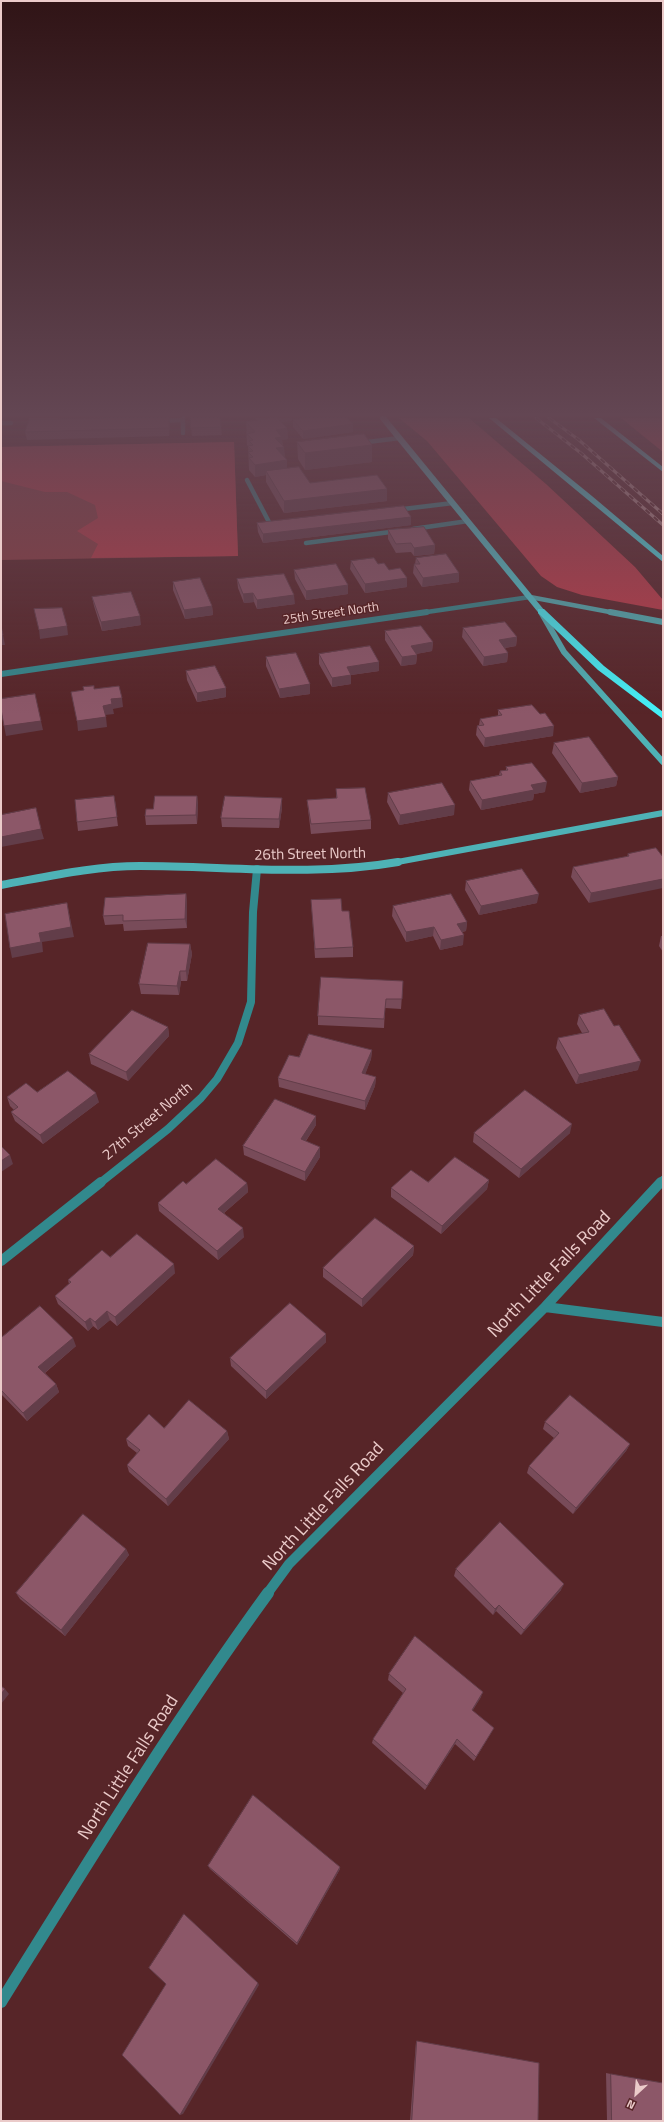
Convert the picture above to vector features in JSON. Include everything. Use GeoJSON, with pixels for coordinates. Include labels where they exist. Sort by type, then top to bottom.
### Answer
{"type":"FeatureCollection","features":[{"type":"Feature","properties":{"kind":"highway"},"geometry":{"type":"LineString","coordinates":[[613,517],[663,560]]}},
{"type":"Feature","properties":{"kind":"highway"},"geometry":{"type":"LineString","coordinates":[[541,611],[601,668],[663,716]]}},
{"type":"Feature","properties":{"kind":"main road"},"geometry":{"type":"LineString","coordinates":[[465,517],[541,611]]}},
{"type":"Feature","properties":{"kind":"street"},"geometry":{"type":"LineString","coordinates":[[266,517],[270,524],[286,522]]}},
{"type":"Feature","properties":{"kind":"street"},"geometry":{"type":"LineString","coordinates":[[306,543],[468,521]]}},
{"type":"Feature","properties":{"kind":"street","name":"25th Street North"},"geometry":{"type":"LineString","coordinates":[[1,674],[530,597],[570,603],[663,622]]}},
{"type":"Feature","properties":{"kind":"street"},"geometry":{"type":"LineString","coordinates":[[541,611],[564,652],[663,762]]}},
{"type":"Feature","properties":{"kind":"street","name":"26th Street North"},"geometry":{"type":"LineString","coordinates":[[1,885],[66,873],[134,866],[331,871],[381,866],[663,814]]}},
{"type":"Feature","properties":{"kind":"street","name":"27th Street North"},"geometry":{"type":"LineString","coordinates":[[1,1261],[168,1128],[201,1098],[217,1079],[238,1043],[251,1002],[253,912],[257,869]]}},
{"type":"Feature","properties":{"kind":"street","name":"North Little Falls Road"},"geometry":{"type":"LineString","coordinates":[[1,2002],[130,1795],[210,1673],[289,1564],[545,1307],[663,1180]]}},
{"type":"Feature","properties":{"kind":"street"},"geometry":{"type":"LineString","coordinates":[[545,1307],[663,1322]]}},
{"type":"Feature","properties":{"kind":"shaded area"},"geometry":{"type":"Polygon","coordinates":[[[1,517],[237,517],[238,556],[1,560],[1,517]]]}},
{"type":"Feature","properties":{"kind":"shaded area"},"geometry":{"type":"Polygon","coordinates":[[[237,517],[238,556],[91,558],[98,544],[77,531],[98,518],[237,517]]]}},
{"type":"Feature","properties":{"kind":"shaded area"},"geometry":{"type":"Polygon","coordinates":[[[491,517],[581,517],[635,567],[663,600],[663,610],[582,595],[557,587],[541,576],[491,517]]]}},
{"type":"Feature","properties":{"kind":"building"},"geometry":{"type":"Polygon","coordinates":[[[309,517],[411,517],[263,534],[257,523],[309,517]]]}},
{"type":"Feature","properties":{"kind":"building"},"geometry":{"type":"Polygon","coordinates":[[[424,527],[435,545],[414,548],[411,543],[396,544],[388,530],[424,527]]]}},
{"type":"Feature","properties":{"kind":"building"},"geometry":{"type":"Polygon","coordinates":[[[446,554],[459,573],[423,578],[414,564],[420,564],[416,558],[446,554]]]}},
{"type":"Feature","properties":{"kind":"building"},"geometry":{"type":"Polygon","coordinates":[[[374,558],[378,564],[384,563],[389,570],[400,568],[407,578],[365,584],[351,561],[374,558]]]}},
{"type":"Feature","properties":{"kind":"building"},"geometry":{"type":"Polygon","coordinates":[[[336,564],[348,585],[306,591],[294,570],[336,564]]]}},
{"type":"Feature","properties":{"kind":"building"},"geometry":{"type":"Polygon","coordinates":[[[284,574],[294,595],[257,600],[253,593],[243,594],[237,579],[284,574]]]}},
{"type":"Feature","properties":{"kind":"building"},"geometry":{"type":"Polygon","coordinates":[[[200,578],[212,606],[184,610],[173,582],[200,578]]]}},
{"type":"Feature","properties":{"kind":"building"},"geometry":{"type":"Polygon","coordinates":[[[131,592],[140,616],[101,622],[92,597],[131,592]]]}},
{"type":"Feature","properties":{"kind":"building"},"geometry":{"type":"Polygon","coordinates":[[[62,608],[67,626],[39,630],[34,609],[62,608]]]}},
{"type":"Feature","properties":{"kind":"building"},"geometry":{"type":"Polygon","coordinates":[[[505,622],[517,637],[499,640],[508,653],[484,657],[463,628],[505,622]]]}},
{"type":"Feature","properties":{"kind":"building"},"geometry":{"type":"Polygon","coordinates":[[[421,626],[433,642],[411,646],[417,655],[402,657],[385,631],[421,626]]]}},
{"type":"Feature","properties":{"kind":"building"},"geometry":{"type":"Polygon","coordinates":[[[370,646],[379,662],[347,667],[351,675],[332,678],[319,654],[370,646]]]}},
{"type":"Feature","properties":{"kind":"building"},"geometry":{"type":"Polygon","coordinates":[[[296,653],[310,684],[279,689],[266,657],[296,653]]]}},
{"type":"Feature","properties":{"kind":"building"},"geometry":{"type":"Polygon","coordinates":[[[215,666],[226,688],[197,693],[186,671],[215,666]]]}},
{"type":"Feature","properties":{"kind":"building"},"geometry":{"type":"Polygon","coordinates":[[[94,686],[94,689],[119,686],[122,698],[111,699],[112,704],[103,706],[106,717],[77,721],[71,692],[84,690],[83,687],[94,686]]]}},
{"type":"Feature","properties":{"kind":"building"},"geometry":{"type":"Polygon","coordinates":[[[35,694],[41,721],[4,726],[1,699],[35,694]]]}},
{"type":"Feature","properties":{"kind":"building"},"geometry":{"type":"Polygon","coordinates":[[[532,705],[540,714],[545,713],[554,726],[485,738],[477,726],[484,725],[480,719],[502,715],[498,710],[532,705]]]}},
{"type":"Feature","properties":{"kind":"building"},"geometry":{"type":"Polygon","coordinates":[[[589,737],[618,777],[582,783],[554,743],[589,737]]]}},
{"type":"Feature","properties":{"kind":"building"},"geometry":{"type":"Polygon","coordinates":[[[532,763],[547,782],[531,785],[534,790],[482,800],[470,781],[502,775],[500,771],[508,770],[506,767],[532,763]]]}},
{"type":"Feature","properties":{"kind":"building"},"geometry":{"type":"Polygon","coordinates":[[[442,783],[455,805],[400,815],[388,793],[442,783]]]}},
{"type":"Feature","properties":{"kind":"building"},"geometry":{"type":"Polygon","coordinates":[[[365,788],[371,820],[311,824],[307,800],[337,798],[336,789],[365,788]]]}},
{"type":"Feature","properties":{"kind":"building"},"geometry":{"type":"Polygon","coordinates":[[[114,796],[117,817],[77,822],[75,800],[114,796]]]}},
{"type":"Feature","properties":{"kind":"building"},"geometry":{"type":"Polygon","coordinates":[[[155,796],[197,796],[196,815],[145,816],[146,809],[153,809],[155,796]]]}},
{"type":"Feature","properties":{"kind":"building"},"geometry":{"type":"Polygon","coordinates":[[[225,796],[282,798],[279,819],[221,818],[225,796]]]}},
{"type":"Feature","properties":{"kind":"building"},"geometry":{"type":"Polygon","coordinates":[[[36,808],[41,829],[1,837],[1,815],[36,808]]]}},
{"type":"Feature","properties":{"kind":"building"},"geometry":{"type":"Polygon","coordinates":[[[656,848],[663,857],[663,879],[591,893],[573,867],[629,856],[628,854],[656,848]]]}},
{"type":"Feature","properties":{"kind":"building"},"geometry":{"type":"Polygon","coordinates":[[[522,869],[539,894],[481,906],[466,881],[522,869]]]}},
{"type":"Feature","properties":{"kind":"building"},"geometry":{"type":"Polygon","coordinates":[[[186,894],[185,919],[123,921],[123,915],[103,916],[105,898],[186,894]]]}},
{"type":"Feature","properties":{"kind":"building"},"geometry":{"type":"Polygon","coordinates":[[[451,894],[467,922],[457,924],[464,935],[441,940],[434,927],[406,932],[393,906],[451,894]]]}},
{"type":"Feature","properties":{"kind":"building"},"geometry":{"type":"Polygon","coordinates":[[[341,899],[342,911],[349,911],[353,947],[315,949],[311,900],[341,899]]]}},
{"type":"Feature","properties":{"kind":"building"},"geometry":{"type":"Polygon","coordinates":[[[67,903],[71,927],[39,933],[41,942],[10,948],[5,914],[67,903]]]}},
{"type":"Feature","properties":{"kind":"building"},"geometry":{"type":"Polygon","coordinates":[[[148,943],[190,944],[186,971],[180,971],[177,986],[139,984],[148,943]]]}},
{"type":"Feature","properties":{"kind":"building"},"geometry":{"type":"Polygon","coordinates":[[[321,977],[403,981],[402,999],[386,999],[384,1019],[318,1016],[321,977]]]}},
{"type":"Feature","properties":{"kind":"building"},"geometry":{"type":"Polygon","coordinates":[[[604,1009],[614,1026],[619,1025],[641,1061],[579,1075],[558,1038],[589,1032],[579,1015],[604,1009]]]}},
{"type":"Feature","properties":{"kind":"building"},"geometry":{"type":"Polygon","coordinates":[[[132,1010],[168,1027],[126,1072],[89,1054],[132,1010]]]}},
{"type":"Feature","properties":{"kind":"building"},"geometry":{"type":"Polygon","coordinates":[[[309,1034],[372,1050],[362,1073],[376,1077],[365,1101],[278,1078],[289,1055],[299,1057],[309,1034]]]}},
{"type":"Feature","properties":{"kind":"building"},"geometry":{"type":"Polygon","coordinates":[[[68,1071],[96,1093],[40,1135],[11,1112],[18,1107],[7,1097],[26,1083],[37,1092],[68,1071]]]}},
{"type":"Feature","properties":{"kind":"building"},"geometry":{"type":"Polygon","coordinates":[[[525,1090],[572,1124],[521,1169],[474,1133],[525,1090]]]}},
{"type":"Feature","properties":{"kind":"building"},"geometry":{"type":"Polygon","coordinates":[[[275,1099],[316,1116],[301,1139],[320,1147],[305,1172],[243,1146],[275,1099]]]}},
{"type":"Feature","properties":{"kind":"building"},"geometry":{"type":"Polygon","coordinates":[[[1,1146],[10,1155],[1,1161],[1,1146]]]}},
{"type":"Feature","properties":{"kind":"building"},"geometry":{"type":"Polygon","coordinates":[[[455,1157],[489,1180],[442,1226],[391,1188],[411,1170],[428,1182],[455,1157]]]}},
{"type":"Feature","properties":{"kind":"building"},"geometry":{"type":"Polygon","coordinates":[[[216,1159],[247,1183],[218,1209],[243,1228],[217,1251],[158,1203],[183,1181],[186,1184],[216,1159]]]}},
{"type":"Feature","properties":{"kind":"building"},"geometry":{"type":"Polygon","coordinates":[[[375,1218],[414,1246],[362,1299],[323,1268],[375,1218]]]}},
{"type":"Feature","properties":{"kind":"building"},"geometry":{"type":"Polygon","coordinates":[[[137,1234],[174,1264],[115,1317],[107,1311],[95,1322],[90,1318],[85,1322],[55,1296],[71,1282],[68,1280],[102,1250],[110,1257],[137,1234]]]}},
{"type":"Feature","properties":{"kind":"building"},"geometry":{"type":"Polygon","coordinates":[[[290,1303],[326,1334],[266,1391],[230,1358],[290,1303]]]}},
{"type":"Feature","properties":{"kind":"building"},"geometry":{"type":"Polygon","coordinates":[[[40,1306],[73,1338],[38,1367],[56,1384],[23,1413],[1,1390],[1,1338],[40,1306]]]}},
{"type":"Feature","properties":{"kind":"building"},"geometry":{"type":"Polygon","coordinates":[[[570,1395],[630,1444],[576,1508],[529,1466],[559,1433],[545,1422],[570,1395]]]}},
{"type":"Feature","properties":{"kind":"building"},"geometry":{"type":"Polygon","coordinates":[[[189,1400],[227,1431],[166,1499],[127,1465],[140,1450],[126,1439],[149,1414],[164,1428],[189,1400]]]}},
{"type":"Feature","properties":{"kind":"building"},"geometry":{"type":"Polygon","coordinates":[[[83,1514],[126,1549],[61,1630],[16,1593],[83,1514]]]}},
{"type":"Feature","properties":{"kind":"building"},"geometry":{"type":"Polygon","coordinates":[[[500,1522],[564,1584],[524,1630],[499,1605],[495,1609],[456,1569],[500,1522]]]}},
{"type":"Feature","properties":{"kind":"building"},"geometry":{"type":"Polygon","coordinates":[[[415,1636],[483,1692],[472,1710],[494,1728],[476,1757],[457,1739],[427,1786],[373,1739],[406,1689],[389,1674],[415,1636]]]}},
{"type":"Feature","properties":{"kind":"building"},"geometry":{"type":"Polygon","coordinates":[[[1,1686],[5,1689],[1,1694],[1,1686]]]}},
{"type":"Feature","properties":{"kind":"building"},"geometry":{"type":"Polygon","coordinates":[[[253,1795],[340,1867],[297,1943],[208,1866],[253,1795]]]}},
{"type":"Feature","properties":{"kind":"building"},"geometry":{"type":"Polygon","coordinates":[[[184,1914],[258,1983],[180,2115],[122,2055],[166,1984],[149,1968],[184,1914]]]}},
{"type":"Feature","properties":{"kind":"building"},"geometry":{"type":"Polygon","coordinates":[[[417,2041],[539,2063],[538,2121],[412,2121],[417,2041]]]}},
{"type":"Feature","properties":{"kind":"building"},"geometry":{"type":"Polygon","coordinates":[[[611,2074],[663,2083],[663,2121],[612,2121],[611,2074]]]}},
{"type":"Feature","properties":{"kind":"railway"},"geometry":{"type":"LineString","coordinates":[[654,517],[663,525]]}}]}
